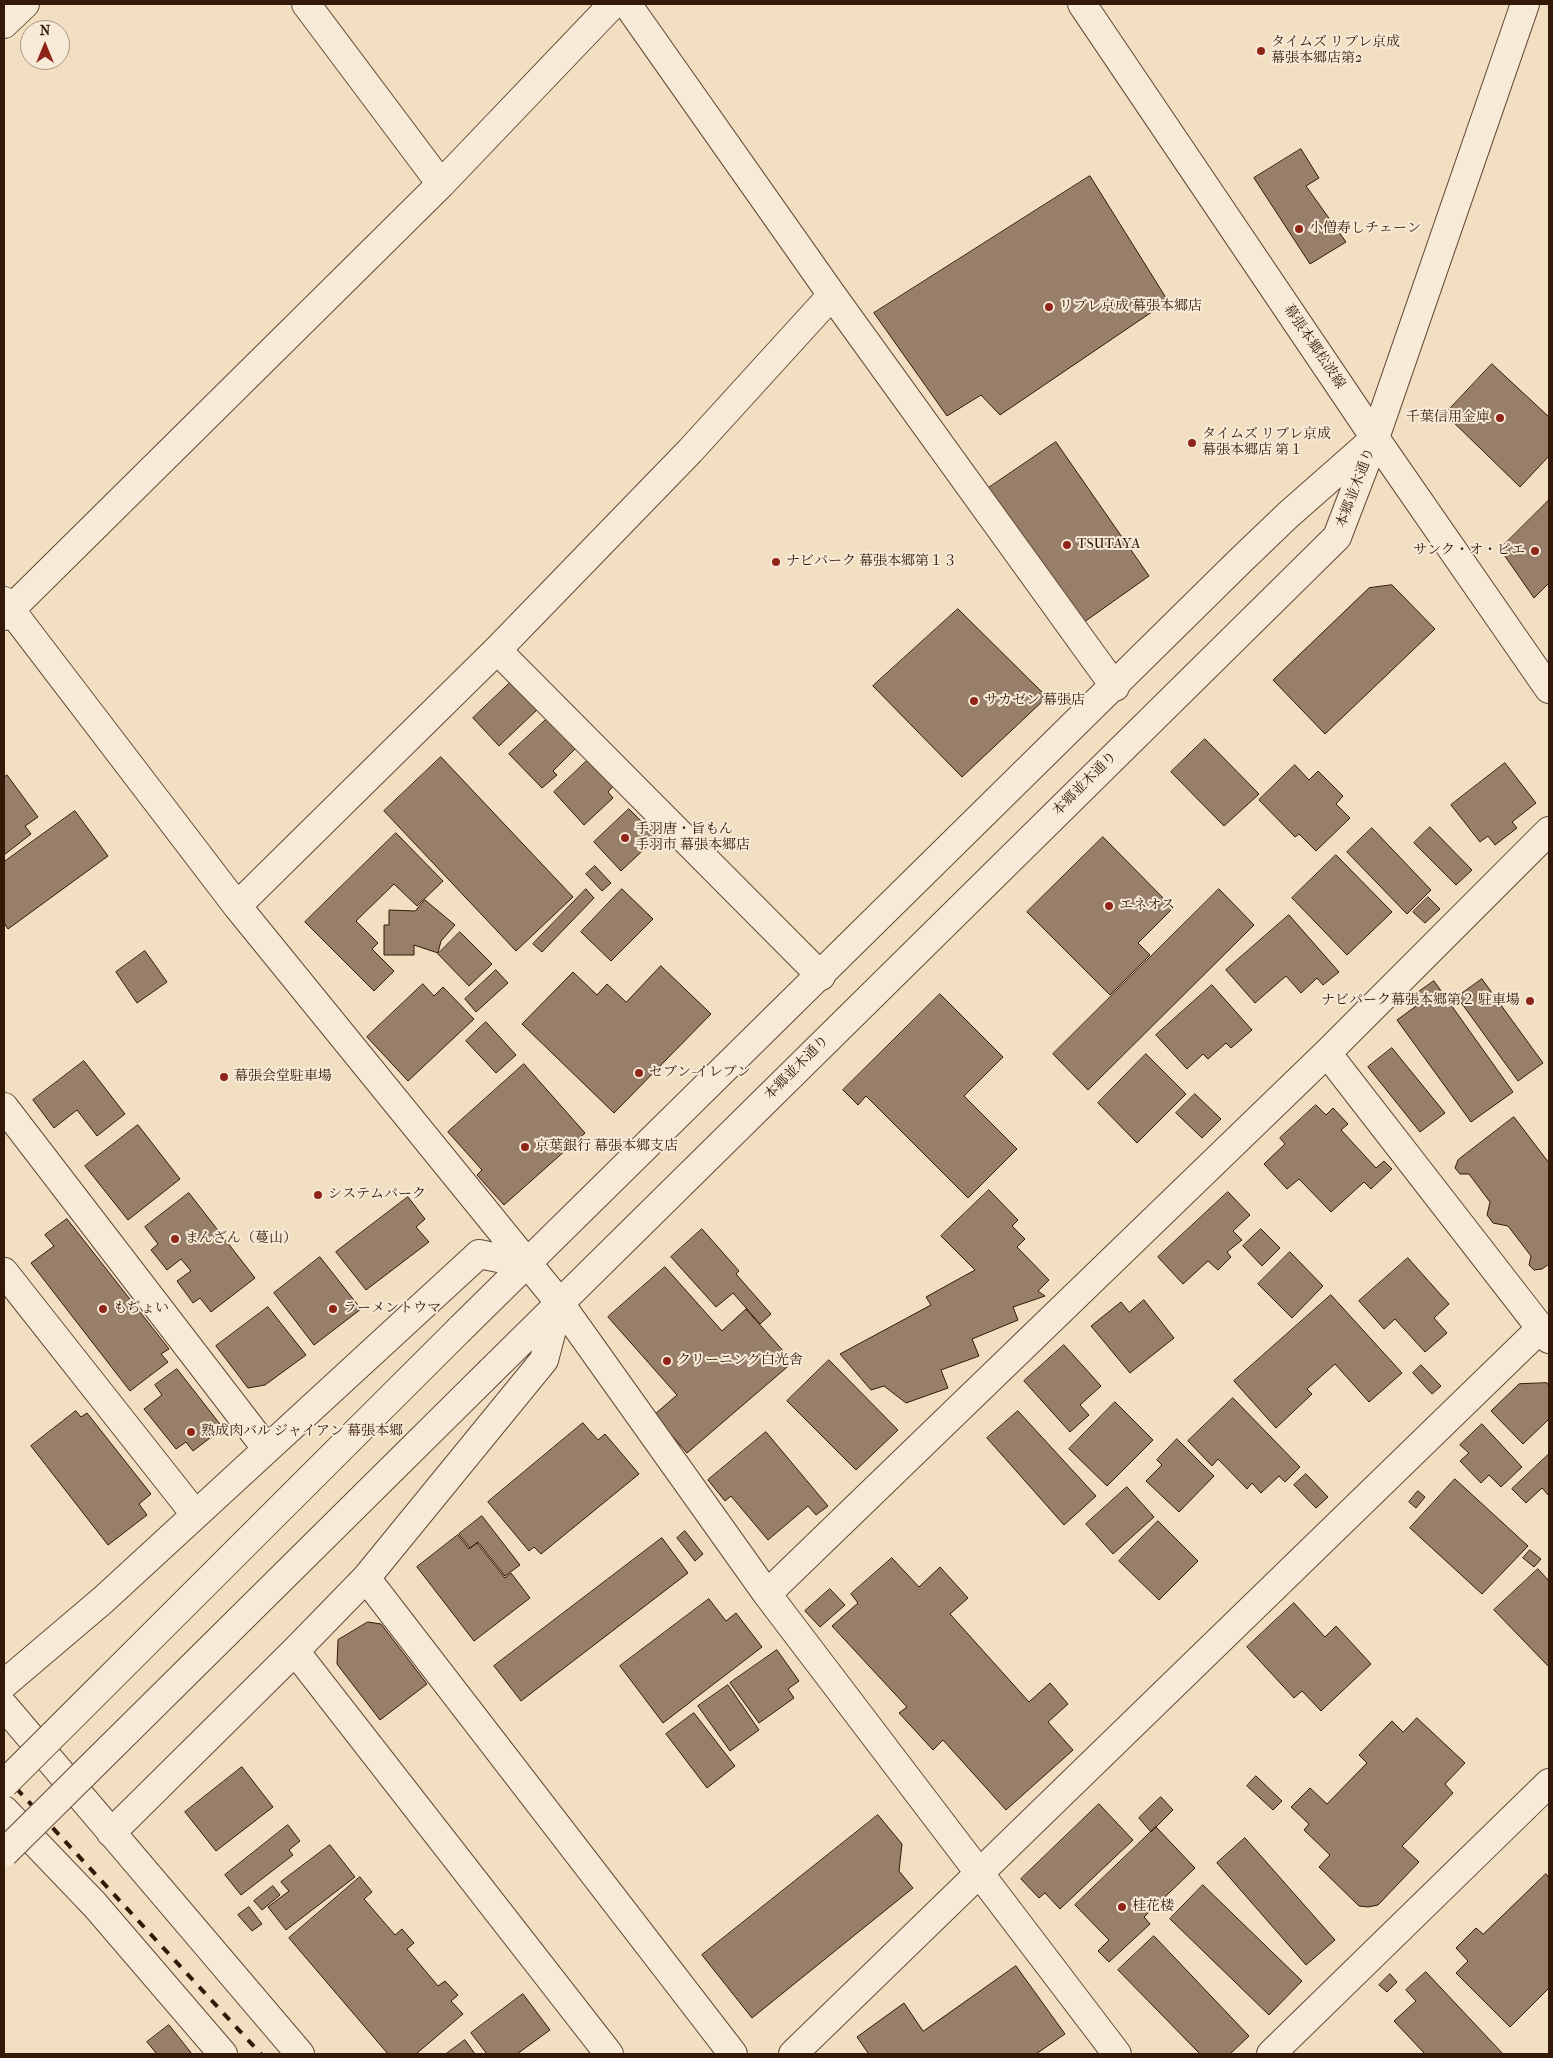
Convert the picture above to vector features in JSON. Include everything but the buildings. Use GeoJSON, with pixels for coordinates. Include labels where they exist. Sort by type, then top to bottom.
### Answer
{"type":"FeatureCollection","features":[{"type":"Feature","properties":{"kind":"street"},"geometry":{"type":"LineString","coordinates":[[4,24],[25,4]]}},
{"type":"Feature","properties":{"kind":"street"},"geometry":{"type":"LineString","coordinates":[[306,4],[442,184]]}},
{"type":"Feature","properties":{"kind":"street"},"geometry":{"type":"LineString","coordinates":[[613,4],[442,184],[6,609],[237,906],[559,1302],[767,1594],[978,1874],[1117,2054]]}},
{"type":"Feature","properties":{"kind":"street"},"geometry":{"type":"LineString","coordinates":[[627,4],[832,295],[1115,686]]}},
{"type":"Feature","properties":{"kind":"street","name":"幕張本郷松波線"},"geometry":{"type":"LineString","coordinates":[[1082,4],[1375,438],[1549,689]]}},
{"type":"Feature","properties":{"kind":"street"},"geometry":{"type":"LineString","coordinates":[[1375,438],[1525,4]]}},
{"type":"Feature","properties":{"kind":"street"},"geometry":{"type":"LineString","coordinates":[[237,906],[497,650],[690,451],[832,295]]}},
{"type":"Feature","properties":{"kind":"street","name":"本郷並木通り"},"geometry":{"type":"LineString","coordinates":[[4,1784],[460,1329],[1288,515],[1375,438]]}},
{"type":"Feature","properties":{"kind":"street","name":"本郷並木通り"},"geometry":{"type":"LineString","coordinates":[[4,1853],[559,1302],[1337,537],[1375,438]]}},
{"type":"Feature","properties":{"kind":"street"},"geometry":{"type":"LineString","coordinates":[[497,650],[821,976]]}},
{"type":"Feature","properties":{"kind":"street"},"geometry":{"type":"LineString","coordinates":[[767,1594],[1327,1053],[1549,832]]}},
{"type":"Feature","properties":{"kind":"street"},"geometry":{"type":"LineString","coordinates":[[793,2054],[978,1874],[1545,1334],[1327,1053]]}},
{"type":"Feature","properties":{"kind":"street"},"geometry":{"type":"LineString","coordinates":[[4,1106],[266,1448]]}},
{"type":"Feature","properties":{"kind":"street"},"geometry":{"type":"LineString","coordinates":[[4,1684],[103,1600],[194,1514],[479,1254],[528,1264]]}},
{"type":"Feature","properties":{"kind":"street"},"geometry":{"type":"LineString","coordinates":[[4,1272],[194,1514]]}},
{"type":"Feature","properties":{"kind":"street"},"geometry":{"type":"LineString","coordinates":[[112,1833],[295,1652],[366,1578],[544,1360],[559,1302]]}},
{"type":"Feature","properties":{"kind":"street"},"geometry":{"type":"LineString","coordinates":[[366,1578],[733,2054]]}},
{"type":"Feature","properties":{"kind":"street"},"geometry":{"type":"LineString","coordinates":[[295,1652],[609,2054]]}},
{"type":"Feature","properties":{"kind":"street"},"geometry":{"type":"LineString","coordinates":[[4,1706],[300,2054]]}},
{"type":"Feature","properties":{"kind":"street"},"geometry":{"type":"LineString","coordinates":[[1271,2054],[1549,1783]]}},
{"type":"Feature","properties":{"kind":"street"},"geometry":{"type":"LineString","coordinates":[[4,1810],[95,1905],[223,2054]]}},
{"type":"Feature","properties":{"kind":"railway"},"geometry":{"type":"LineString","coordinates":[[4,1775],[261,2054]]}},
{"type":"Feature","properties":{"kind":"place","name":"タイムズ リブレ京成 幕張本郷店第2"},"geometry":{"type":"Point","coordinates":[1261,51]}},
{"type":"Feature","properties":{"kind":"place","name":"小僧寿しチェーン"},"geometry":{"type":"Point","coordinates":[1299,229]}},
{"type":"Feature","properties":{"kind":"place","name":"リブレ京成 幕張本郷店"},"geometry":{"type":"Point","coordinates":[1049,307]}},
{"type":"Feature","properties":{"kind":"place","name":"千葉信用金庫"},"geometry":{"type":"Point","coordinates":[1500,418]}},
{"type":"Feature","properties":{"kind":"place","name":"タイムズ リブレ京成 幕張本郷店 第１"},"geometry":{"type":"Point","coordinates":[1192,443]}},
{"type":"Feature","properties":{"kind":"place","name":"TSUTAYA"},"geometry":{"type":"Point","coordinates":[1067,545]}},
{"type":"Feature","properties":{"kind":"place","name":"サンク・オ・ピエ"},"geometry":{"type":"Point","coordinates":[1535,551]}},
{"type":"Feature","properties":{"kind":"place","name":"ナビパーク 幕張本郷第１３"},"geometry":{"type":"Point","coordinates":[776,562]}},
{"type":"Feature","properties":{"kind":"place","name":"サカゼン 幕張店"},"geometry":{"type":"Point","coordinates":[974,701]}},
{"type":"Feature","properties":{"kind":"place","name":"手羽唐・旨もん 手羽市 幕張本郷店"},"geometry":{"type":"Point","coordinates":[625,838]}},
{"type":"Feature","properties":{"kind":"place","name":"エネオス"},"geometry":{"type":"Point","coordinates":[1109,906]}},
{"type":"Feature","properties":{"kind":"place","name":"ナビパーク幕張本郷第２ 駐車場"},"geometry":{"type":"Point","coordinates":[1530,1001]}},
{"type":"Feature","properties":{"kind":"place","name":"セブン-イレブン"},"geometry":{"type":"Point","coordinates":[639,1073]}},
{"type":"Feature","properties":{"kind":"place","name":"幕張会堂駐車場"},"geometry":{"type":"Point","coordinates":[224,1077]}},
{"type":"Feature","properties":{"kind":"place","name":"京葉銀行 幕張本郷支店"},"geometry":{"type":"Point","coordinates":[525,1147]}},
{"type":"Feature","properties":{"kind":"place","name":"システムパーク"},"geometry":{"type":"Point","coordinates":[318,1195]}},
{"type":"Feature","properties":{"kind":"place","name":"まんざん（蔓山）"},"geometry":{"type":"Point","coordinates":[175,1239]}},
{"type":"Feature","properties":{"kind":"place","name":"もぢょい"},"geometry":{"type":"Point","coordinates":[103,1309]}},
{"type":"Feature","properties":{"kind":"place","name":"ラーメントウマ"},"geometry":{"type":"Point","coordinates":[333,1309]}},
{"type":"Feature","properties":{"kind":"place","name":"クリーニング白光舎"},"geometry":{"type":"Point","coordinates":[667,1361]}},
{"type":"Feature","properties":{"kind":"place","name":"熟成肉バル ジャイアン 幕張本郷"},"geometry":{"type":"Point","coordinates":[191,1432]}},
{"type":"Feature","properties":{"kind":"place","name":"桂花楼"},"geometry":{"type":"Point","coordinates":[1122,1907]}}]}
